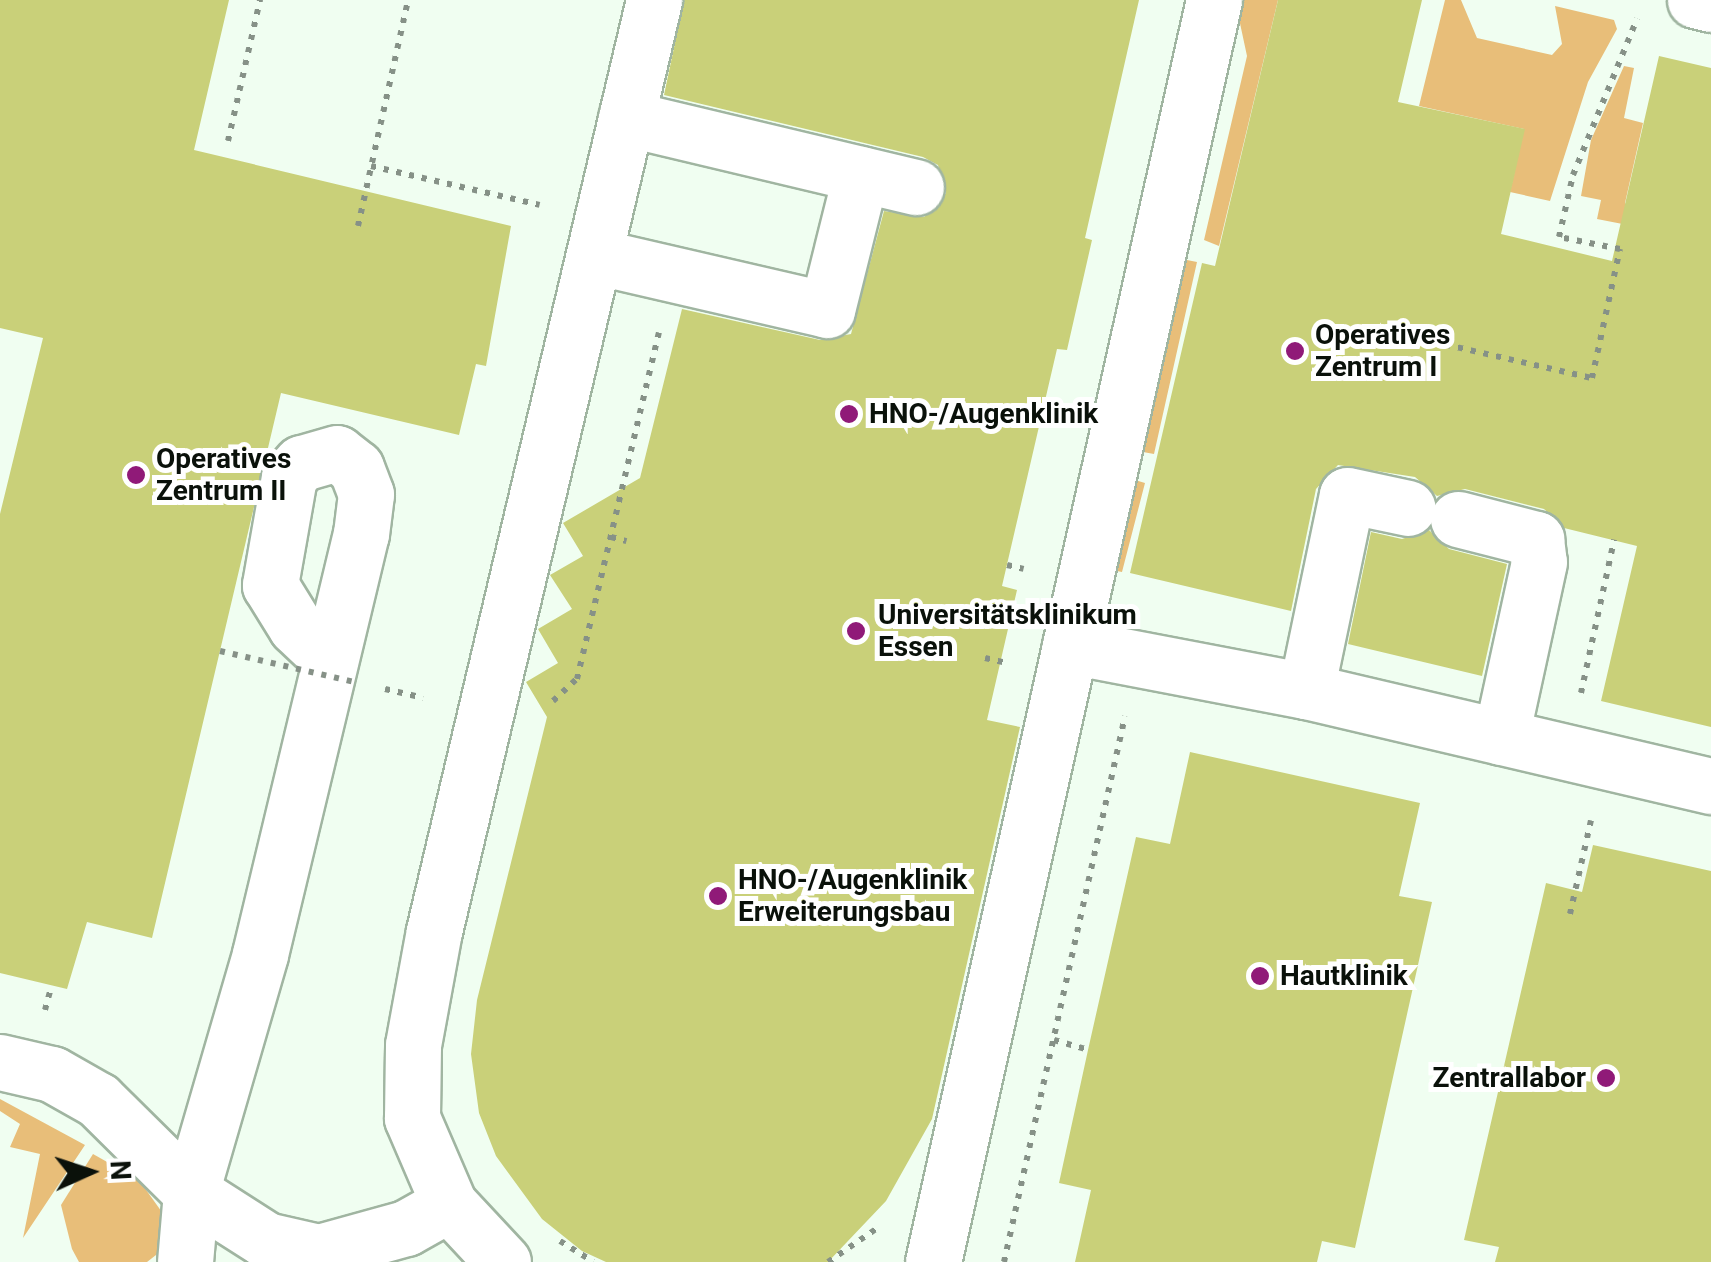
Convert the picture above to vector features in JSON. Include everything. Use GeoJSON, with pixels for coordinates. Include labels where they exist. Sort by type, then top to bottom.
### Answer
{"type":"FeatureCollection","features":[{"type":"Feature","properties":{"kind":"lane"},"geometry":{"type":"LineString","coordinates":[[503,1262],[448,1204],[412,1118],[413,1045],[434,931],[654,0]]}},
{"type":"Feature","properties":{"kind":"lane"},"geometry":{"type":"LineString","coordinates":[[933,1262],[1214,0]]}},
{"type":"Feature","properties":{"kind":"lane"},"geometry":{"type":"LineString","coordinates":[[1695,0],[1711,4]]}},
{"type":"Feature","properties":{"kind":"lane"},"geometry":{"type":"LineString","coordinates":[[626,118],[916,187]]}},
{"type":"Feature","properties":{"kind":"lane"},"geometry":{"type":"LineString","coordinates":[[594,256],[827,310],[860,174]]}},
{"type":"Feature","properties":{"kind":"lane"},"geometry":{"type":"LineString","coordinates":[[1306,691],[1347,495],[1433,513],[1536,539],[1539,562],[1501,737]]}},
{"type":"Feature","properties":{"kind":"lane"},"geometry":{"type":"LineString","coordinates":[[1070,646],[1306,691],[1711,786]]}},
{"type":"Feature","properties":{"kind":"lane"},"geometry":{"type":"LineString","coordinates":[[185,1262],[191,1192],[345,671]]}},
{"type":"Feature","properties":{"kind":"lane"},"geometry":{"type":"LineString","coordinates":[[0,1062],[52,1074],[98,1100],[191,1192],[266,1240],[320,1252],[406,1228],[448,1204]]}},
{"type":"Feature","properties":{"kind":"path"},"geometry":{"type":"LineString","coordinates":[[228,141],[260,0]]}},
{"type":"Feature","properties":{"kind":"path"},"geometry":{"type":"LineString","coordinates":[[358,226],[408,0]]}},
{"type":"Feature","properties":{"kind":"path"},"geometry":{"type":"LineString","coordinates":[[1382,330],[1592,378],[1620,249],[1558,237],[1572,175],[1646,0]]}},
{"type":"Feature","properties":{"kind":"path"},"geometry":{"type":"LineString","coordinates":[[372,166],[541,203],[538,218]]}},
{"type":"Feature","properties":{"kind":"path"},"geometry":{"type":"LineString","coordinates":[[544,713],[578,679],[673,274]]}},
{"type":"Feature","properties":{"kind":"path"},"geometry":{"type":"LineString","coordinates":[[611,537],[626,540]]}},
{"type":"Feature","properties":{"kind":"path"},"geometry":{"type":"LineString","coordinates":[[1568,753],[1614,540]]}},
{"type":"Feature","properties":{"kind":"path"},"geometry":{"type":"LineString","coordinates":[[220,651],[345,671]]}},
{"type":"Feature","properties":{"kind":"path"},"geometry":{"type":"LineString","coordinates":[[1004,1262],[1127,706]]}},
{"type":"Feature","properties":{"kind":"path"},"geometry":{"type":"LineString","coordinates":[[1570,914],[1586,843]]}},
{"type":"Feature","properties":{"kind":"path"},"geometry":{"type":"LineString","coordinates":[[44,1016],[50,992]]}},
{"type":"Feature","properties":{"kind":"path"},"geometry":{"type":"LineString","coordinates":[[1054,1040],[1088,1050]]}},
{"type":"Feature","properties":{"kind":"path"},"geometry":{"type":"LineString","coordinates":[[550,1234],[592,1262]]}},
{"type":"Feature","properties":{"kind":"shaded area"},"geometry":{"type":"Polygon","coordinates":[[[1235,0],[1278,0],[1219,246],[1204,240],[1247,56],[1235,0]]]}},
{"type":"Feature","properties":{"kind":"shaded area"},"geometry":{"type":"Polygon","coordinates":[[[1445,0],[1461,0],[1477,38],[1552,55],[1562,44],[1555,6],[1614,20],[1617,29],[1588,82],[1550,201],[1510,192],[1524,129],[1419,106],[1445,0]]]}},
{"type":"Feature","properties":{"kind":"shaded area"},"geometry":{"type":"Polygon","coordinates":[[[1624,66],[1634,68],[1624,118],[1643,123],[1625,203],[1643,228],[1597,219],[1601,200],[1581,196],[1591,140],[1624,66]]]}},
{"type":"Feature","properties":{"kind":"shaded area"},"geometry":{"type":"Polygon","coordinates":[[[1182,259],[1197,262],[1154,454],[1143,452],[1135,480],[1145,483],[1122,572],[1112,570],[1182,259]]]}},
{"type":"Feature","properties":{"kind":"shaded area"},"geometry":{"type":"Polygon","coordinates":[[[0,1099],[85,1145],[23,1238],[40,1154],[10,1147],[20,1124],[0,1111],[0,1099]]]}},
{"type":"Feature","properties":{"kind":"shaded area"},"geometry":{"type":"Polygon","coordinates":[[[93,1154],[139,1180],[164,1215],[165,1248],[147,1262],[79,1262],[72,1249],[61,1205],[93,1154]]]}},
{"type":"Feature","properties":{"kind":"building","name":"Operatives Zentrum II"},"geometry":{"type":"Polygon","coordinates":[[[0,0],[229,0],[194,150],[511,226],[486,366],[476,364],[459,435],[281,393],[152,938],[87,922],[67,989],[0,973],[0,514],[43,338],[0,328],[0,0]]]}},
{"type":"Feature","properties":{"kind":"building"},"geometry":{"type":"Polygon","coordinates":[[[684,0],[1139,0],[1085,238],[1092,240],[1067,350],[1057,349],[1002,586],[1017,590],[987,720],[1020,727],[932,1119],[886,1201],[828,1262],[606,1262],[582,1251],[542,1219],[496,1156],[479,1113],[471,1054],[477,1000],[547,717],[526,682],[558,663],[538,629],[572,609],[550,575],[583,556],[563,523],[640,478],[682,309],[820,340],[851,334],[884,211],[924,217],[946,193],[938,165],[923,157],[664,95],[684,0]]]}},
{"type":"Feature","properties":{"kind":"building","name":"Operatives Zentrum I"},"geometry":{"type":"Polygon","coordinates":[[[1278,0],[1422,0],[1398,102],[1525,129],[1501,234],[1612,261],[1659,56],[1711,68],[1711,727],[1601,701],[1637,546],[1564,528],[1544,509],[1465,489],[1437,496],[1415,477],[1338,465],[1316,489],[1291,611],[1130,573],[1202,263],[1215,266],[1278,0]]]}},
{"type":"Feature","properties":{"kind":"building"},"geometry":{"type":"Polygon","coordinates":[[[1429,530],[1449,549],[1507,564],[1482,676],[1348,644],[1371,532],[1402,539],[1429,530]]]}},
{"type":"Feature","properties":{"kind":"building","name":"Hautklinik"},"geometry":{"type":"Polygon","coordinates":[[[1190,752],[1420,803],[1399,896],[1432,902],[1355,1248],[1322,1241],[1317,1262],[1075,1262],[1091,1190],[1059,1183],[1136,837],[1170,844],[1190,752]]]}},
{"type":"Feature","properties":{"kind":"building","name":"Zentrallabor"},"geometry":{"type":"Polygon","coordinates":[[[1593,845],[1711,871],[1711,1262],[1495,1262],[1499,1247],[1464,1240],[1546,883],[1582,892],[1593,845]]]}},
{"type":"Feature","properties":{"kind":"place","name":"Operatives Zentrum I"},"geometry":{"type":"Point","coordinates":[1295,351]}},
{"type":"Feature","properties":{"kind":"place","name":"HNO-/Augenklinik"},"geometry":{"type":"Point","coordinates":[849,414]}},
{"type":"Feature","properties":{"kind":"place","name":"Operatives Zentrum II"},"geometry":{"type":"Point","coordinates":[136,475]}},
{"type":"Feature","properties":{"kind":"place","name":"Universitätsklinikum Essen"},"geometry":{"type":"Point","coordinates":[856,631]}},
{"type":"Feature","properties":{"kind":"place","name":"HNO-/Augenklinik Erweiterungsbau"},"geometry":{"type":"Point","coordinates":[718,896]}},
{"type":"Feature","properties":{"kind":"place","name":"Hautklinik"},"geometry":{"type":"Point","coordinates":[1260,976]}},
{"type":"Feature","properties":{"kind":"place","name":"Zentrallabor"},"geometry":{"type":"Point","coordinates":[1606,1078]}}]}
